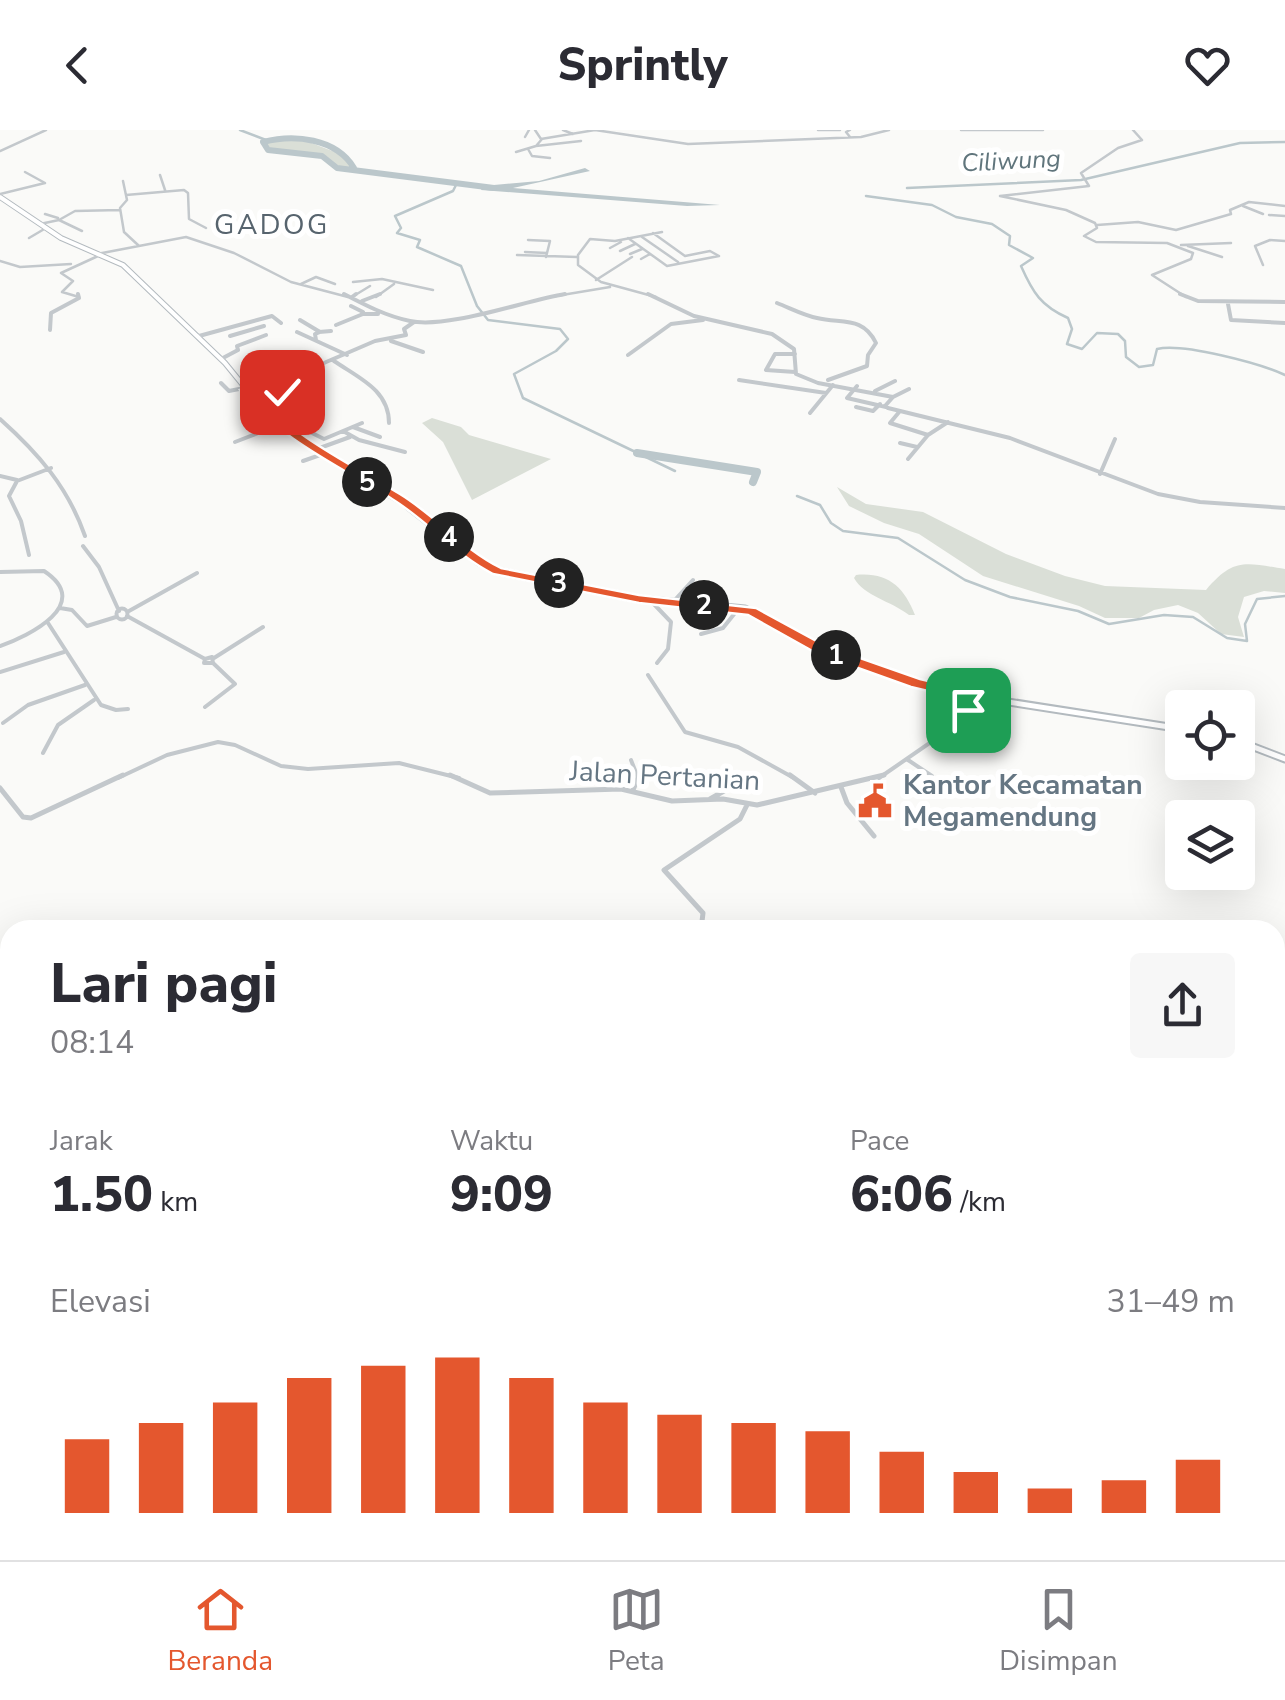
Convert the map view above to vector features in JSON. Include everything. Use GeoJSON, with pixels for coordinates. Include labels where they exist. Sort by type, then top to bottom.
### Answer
{"type":"FeatureCollection","features":[{"type":"Feature","properties":{"kind":"street"},"geometry":{"type":"LineString","coordinates":[[0,152],[46,130]]}},
{"type":"Feature","properties":{"kind":"street"},"geometry":{"type":"LineString","coordinates":[[525,137],[529,130]]}},
{"type":"Feature","properties":{"kind":"street"},"geometry":{"type":"LineString","coordinates":[[535,130],[542,140]]}},
{"type":"Feature","properties":{"kind":"street"},"geometry":{"type":"LineString","coordinates":[[563,130],[572,134]]}},
{"type":"Feature","properties":{"kind":"street"},"geometry":{"type":"LineString","coordinates":[[516,152],[528,150],[542,140],[593,130],[688,144],[850,137],[889,130]]}},
{"type":"Feature","properties":{"kind":"street"},"geometry":{"type":"LineString","coordinates":[[634,137],[635,130]]}},
{"type":"Feature","properties":{"kind":"street"},"geometry":{"type":"LineString","coordinates":[[818,130],[840,130]]}},
{"type":"Feature","properties":{"kind":"street"},"geometry":{"type":"LineString","coordinates":[[850,130],[846,132],[850,137]]}},
{"type":"Feature","properties":{"kind":"street"},"geometry":{"type":"LineString","coordinates":[[962,130],[1044,130]]}},
{"type":"Feature","properties":{"kind":"street"},"geometry":{"type":"LineString","coordinates":[[1134,130],[1142,140],[1088,164],[1081,173],[1088,184],[1000,196],[1071,212],[1079,221],[1098,226],[1138,222],[1179,230],[1232,214],[1230,210],[1252,202],[1285,206]]}},
{"type":"Feature","properties":{"kind":"street"},"geometry":{"type":"LineString","coordinates":[[662,132],[666,139]]}},
{"type":"Feature","properties":{"kind":"street"},"geometry":{"type":"LineString","coordinates":[[805,132],[810,137]]}},
{"type":"Feature","properties":{"kind":"street"},"geometry":{"type":"LineString","coordinates":[[536,146],[580,142]]}},
{"type":"Feature","properties":{"kind":"street"},"geometry":{"type":"LineString","coordinates":[[528,150],[530,155],[550,158]]}},
{"type":"Feature","properties":{"kind":"street"},"geometry":{"type":"LineString","coordinates":[[0,196],[45,183],[25,172]]}},
{"type":"Feature","properties":{"kind":"street"},"geometry":{"type":"LineString","coordinates":[[160,175],[165,190]]}},
{"type":"Feature","properties":{"kind":"street"},"geometry":{"type":"LineString","coordinates":[[124,180],[126,195],[120,210],[124,232],[138,244]]}},
{"type":"Feature","properties":{"kind":"street"},"geometry":{"type":"LineString","coordinates":[[126,195],[185,191],[189,219],[206,228]]}},
{"type":"Feature","properties":{"kind":"street"},"geometry":{"type":"LineString","coordinates":[[0,196],[42,226],[126,268],[221,359],[264,412],[398,498],[479,562],[497,571],[650,600],[739,608],[761,615],[821,650],[916,683],[970,696],[1165,726]]}},
{"type":"Feature","properties":{"kind":"street"},"geometry":{"type":"LineString","coordinates":[[1241,205],[1266,215],[1285,216]]}},
{"type":"Feature","properties":{"kind":"street"},"geometry":{"type":"LineString","coordinates":[[29,238],[42,226],[76,211],[120,210]]}},
{"type":"Feature","properties":{"kind":"street"},"geometry":{"type":"LineString","coordinates":[[45,214],[72,226],[83,226],[82,231]]}},
{"type":"Feature","properties":{"kind":"street"},"geometry":{"type":"LineString","coordinates":[[1098,226],[1084,236],[1098,244],[1151,241],[1188,248],[1192,258],[1152,275],[1190,299],[1285,302]]}},
{"type":"Feature","properties":{"kind":"street"},"geometry":{"type":"LineString","coordinates":[[577,257],[590,239],[626,239],[662,232]]}},
{"type":"Feature","properties":{"kind":"street"},"geometry":{"type":"LineString","coordinates":[[626,239],[666,266],[718,256],[711,252],[685,256],[653,234]]}},
{"type":"Feature","properties":{"kind":"street"},"geometry":{"type":"LineString","coordinates":[[640,236],[680,264]]}},
{"type":"Feature","properties":{"kind":"street"},"geometry":{"type":"LineString","coordinates":[[50,330],[52,312],[80,298],[79,294],[62,292],[72,280],[60,275],[98,255],[186,237],[236,254],[300,284],[352,297],[386,314],[414,322],[480,314],[563,292],[600,292],[612,286]]}},
{"type":"Feature","properties":{"kind":"street"},"geometry":{"type":"LineString","coordinates":[[610,248],[626,239]]}},
{"type":"Feature","properties":{"kind":"street"},"geometry":{"type":"LineString","coordinates":[[528,240],[550,241],[547,255]]}},
{"type":"Feature","properties":{"kind":"street"},"geometry":{"type":"LineString","coordinates":[[1263,264],[1255,246],[1285,240]]}},
{"type":"Feature","properties":{"kind":"street"},"geometry":{"type":"LineString","coordinates":[[1174,245],[1231,243]]}},
{"type":"Feature","properties":{"kind":"street"},"geometry":{"type":"LineString","coordinates":[[620,251],[636,244]]}},
{"type":"Feature","properties":{"kind":"street"},"geometry":{"type":"LineString","coordinates":[[1185,245],[1222,256]]}},
{"type":"Feature","properties":{"kind":"street"},"geometry":{"type":"LineString","coordinates":[[596,280],[642,249]]}},
{"type":"Feature","properties":{"kind":"street"},"geometry":{"type":"LineString","coordinates":[[525,252],[547,255]]}},
{"type":"Feature","properties":{"kind":"street"},"geometry":{"type":"LineString","coordinates":[[640,259],[664,253]]}},
{"type":"Feature","properties":{"kind":"street"},"geometry":{"type":"LineString","coordinates":[[517,255],[577,257]]}},
{"type":"Feature","properties":{"kind":"street"},"geometry":{"type":"LineString","coordinates":[[577,257],[580,268],[596,280],[650,294],[684,313],[776,336],[794,349],[796,372]]}},
{"type":"Feature","properties":{"kind":"street"},"geometry":{"type":"LineString","coordinates":[[0,263],[79,265]]}},
{"type":"Feature","properties":{"kind":"street"},"geometry":{"type":"LineString","coordinates":[[300,284],[314,275],[335,284]]}},
{"type":"Feature","properties":{"kind":"street"},"geometry":{"type":"LineString","coordinates":[[352,282],[378,279],[432,290]]}},
{"type":"Feature","properties":{"kind":"street"},"geometry":{"type":"LineString","coordinates":[[362,301],[370,301],[394,284]]}},
{"type":"Feature","properties":{"kind":"street"},"geometry":{"type":"LineString","coordinates":[[352,297],[370,286]]}},
{"type":"Feature","properties":{"kind":"street"},"geometry":{"type":"LineString","coordinates":[[778,303],[815,318],[859,322],[876,338],[867,366],[827,383]]}},
{"type":"Feature","properties":{"kind":"street"},"geometry":{"type":"LineString","coordinates":[[1225,303],[1230,308],[1230,320],[1285,323]]}},
{"type":"Feature","properties":{"kind":"street"},"geometry":{"type":"LineString","coordinates":[[351,306],[366,314]]}},
{"type":"Feature","properties":{"kind":"street"},"geometry":{"type":"LineString","coordinates":[[336,326],[366,314],[386,314]]}},
{"type":"Feature","properties":{"kind":"street"},"geometry":{"type":"LineString","coordinates":[[198,336],[272,316],[281,322]]}},
{"type":"Feature","properties":{"kind":"street"},"geometry":{"type":"LineString","coordinates":[[628,355],[672,324],[710,318]]}},
{"type":"Feature","properties":{"kind":"street"},"geometry":{"type":"LineString","coordinates":[[300,320],[319,332],[330,331]]}},
{"type":"Feature","properties":{"kind":"street"},"geometry":{"type":"LineString","coordinates":[[221,382],[228,391],[286,378],[378,340],[404,337],[404,329],[414,322]]}},
{"type":"Feature","properties":{"kind":"street"},"geometry":{"type":"LineString","coordinates":[[238,324],[255,334]]}},
{"type":"Feature","properties":{"kind":"street"},"geometry":{"type":"LineString","coordinates":[[230,336],[264,326]]}},
{"type":"Feature","properties":{"kind":"street"},"geometry":{"type":"LineString","coordinates":[[297,332],[347,355]]}},
{"type":"Feature","properties":{"kind":"street"},"geometry":{"type":"LineString","coordinates":[[316,340],[315,334],[319,332]]}},
{"type":"Feature","properties":{"kind":"street"},"geometry":{"type":"LineString","coordinates":[[221,359],[238,350],[236,346],[266,334]]}},
{"type":"Feature","properties":{"kind":"street"},"geometry":{"type":"LineString","coordinates":[[388,340],[424,352]]}},
{"type":"Feature","properties":{"kind":"street"},"geometry":{"type":"LineString","coordinates":[[795,354],[774,355],[766,371],[796,372],[810,381],[857,386],[894,397]]}},
{"type":"Feature","properties":{"kind":"street"},"geometry":{"type":"LineString","coordinates":[[334,361],[382,394],[389,424]]}},
{"type":"Feature","properties":{"kind":"street"},"geometry":{"type":"LineString","coordinates":[[778,372],[774,379],[780,385]]}},
{"type":"Feature","properties":{"kind":"street"},"geometry":{"type":"LineString","coordinates":[[272,400],[284,396],[282,392],[295,385],[286,378]]}},
{"type":"Feature","properties":{"kind":"street"},"geometry":{"type":"LineString","coordinates":[[739,380],[768,388],[780,385],[826,394]]}},
{"type":"Feature","properties":{"kind":"street"},"geometry":{"type":"LineString","coordinates":[[876,390],[895,381]]}},
{"type":"Feature","properties":{"kind":"street"},"geometry":{"type":"LineString","coordinates":[[810,413],[834,384]]}},
{"type":"Feature","properties":{"kind":"street"},"geometry":{"type":"LineString","coordinates":[[857,386],[847,398],[1020,442],[1100,474],[1186,500],[1285,508]]}},
{"type":"Feature","properties":{"kind":"street"},"geometry":{"type":"LineString","coordinates":[[856,407],[874,411],[910,389]]}},
{"type":"Feature","properties":{"kind":"street"},"geometry":{"type":"LineString","coordinates":[[900,411],[890,424],[928,434]]}},
{"type":"Feature","properties":{"kind":"street"},"geometry":{"type":"LineString","coordinates":[[0,419],[51,468],[76,504],[85,536]]}},
{"type":"Feature","properties":{"kind":"street"},"geometry":{"type":"LineString","coordinates":[[295,432],[306,428],[322,438],[362,422]]}},
{"type":"Feature","properties":{"kind":"street"},"geometry":{"type":"LineString","coordinates":[[908,459],[928,434],[948,422]]}},
{"type":"Feature","properties":{"kind":"street"},"geometry":{"type":"LineString","coordinates":[[235,442],[281,424]]}},
{"type":"Feature","properties":{"kind":"street"},"geometry":{"type":"LineString","coordinates":[[353,427],[380,436]]}},
{"type":"Feature","properties":{"kind":"street"},"geometry":{"type":"LineString","coordinates":[[343,431],[362,444],[392,445],[405,452]]}},
{"type":"Feature","properties":{"kind":"street"},"geometry":{"type":"LineString","coordinates":[[303,461],[350,437]]}},
{"type":"Feature","properties":{"kind":"street"},"geometry":{"type":"LineString","coordinates":[[1100,474],[1114,439]]}},
{"type":"Feature","properties":{"kind":"street"},"geometry":{"type":"LineString","coordinates":[[900,443],[919,448]]}},
{"type":"Feature","properties":{"kind":"street"},"geometry":{"type":"LineString","coordinates":[[0,478],[17,481],[51,468]]}},
{"type":"Feature","properties":{"kind":"street"},"geometry":{"type":"LineString","coordinates":[[17,481],[9,496],[21,520],[29,555]]}},
{"type":"Feature","properties":{"kind":"street"},"geometry":{"type":"LineString","coordinates":[[83,546],[99,567],[119,610],[213,661],[235,684],[204,708]]}},
{"type":"Feature","properties":{"kind":"street"},"geometry":{"type":"LineString","coordinates":[[0,572],[32,569],[51,574],[59,589],[60,608],[37,633],[0,646]]}},
{"type":"Feature","properties":{"kind":"street"},"geometry":{"type":"LineString","coordinates":[[60,608],[72,610],[87,626],[128,614],[197,573]]}},
{"type":"Feature","properties":{"kind":"street"},"geometry":{"type":"LineString","coordinates":[[673,602],[693,580]]}},
{"type":"Feature","properties":{"kind":"street"},"geometry":{"type":"LineString","coordinates":[[650,600],[671,622],[668,650],[657,663]]}},
{"type":"Feature","properties":{"kind":"street"},"geometry":{"type":"LineString","coordinates":[[701,634],[726,626],[739,608]]}},
{"type":"Feature","properties":{"kind":"street"},"geometry":{"type":"LineString","coordinates":[[116,617],[119,610]]}},
{"type":"Feature","properties":{"kind":"street"},"geometry":{"type":"LineString","coordinates":[[48,623],[51,637],[83,672],[94,700],[106,708],[128,709]]}},
{"type":"Feature","properties":{"kind":"street"},"geometry":{"type":"LineString","coordinates":[[213,661],[263,627]]}},
{"type":"Feature","properties":{"kind":"street"},"geometry":{"type":"LineString","coordinates":[[0,672],[65,651]]}},
{"type":"Feature","properties":{"kind":"street"},"geometry":{"type":"LineString","coordinates":[[648,675],[686,732],[751,750],[815,793]]}},
{"type":"Feature","properties":{"kind":"street"},"geometry":{"type":"LineString","coordinates":[[3,723],[28,705],[85,685]]}},
{"type":"Feature","properties":{"kind":"street","name":"Jalan Pertanian"},"geometry":{"type":"LineString","coordinates":[[0,788],[23,817],[31,818],[167,756],[218,742],[235,745],[280,766],[308,769],[396,763],[458,777],[490,793],[633,790],[669,801],[734,800],[748,805],[882,776],[960,722],[967,714],[970,696]]}},
{"type":"Feature","properties":{"kind":"street"},"geometry":{"type":"LineString","coordinates":[[43,753],[58,725],[94,700]]}},
{"type":"Feature","properties":{"kind":"street"},"geometry":{"type":"LineString","coordinates":[[1255,747],[1285,758]]}},
{"type":"Feature","properties":{"kind":"street"},"geometry":{"type":"LineString","coordinates":[[631,760],[639,776],[633,790]]}},
{"type":"Feature","properties":{"kind":"street"},"geometry":{"type":"LineString","coordinates":[[908,760],[932,776]]}},
{"type":"Feature","properties":{"kind":"street"},"geometry":{"type":"LineString","coordinates":[[708,801],[738,783]]}},
{"type":"Feature","properties":{"kind":"street"},"geometry":{"type":"LineString","coordinates":[[841,787],[844,798],[874,836]]}},
{"type":"Feature","properties":{"kind":"street"},"geometry":{"type":"LineString","coordinates":[[702,920],[703,913],[664,870],[740,819],[748,805]]}},
{"type":"Feature","properties":{"kind":"shaded area"},"geometry":{"type":"Polygon","coordinates":[[[301,139],[348,157],[354,168],[330,165],[321,156],[268,150],[263,142],[301,139]]]}},
{"type":"Feature","properties":{"kind":"shaded area"},"geometry":{"type":"Polygon","coordinates":[[[585,168],[590,171],[513,188],[720,205],[687,206],[481,190],[483,186],[539,181],[585,168]]]}},
{"type":"Feature","properties":{"kind":"shaded area"},"geometry":{"type":"Polygon","coordinates":[[[432,418],[461,427],[469,435],[551,459],[472,500],[443,442],[422,423],[432,418]]]}},
{"type":"Feature","properties":{"kind":"shaded area"},"geometry":{"type":"Polygon","coordinates":[[[837,487],[866,504],[923,512],[1006,554],[1105,586],[1206,590],[1233,567],[1250,564],[1285,569],[1285,593],[1264,591],[1244,597],[1238,617],[1244,637],[1221,634],[1198,613],[1178,605],[1139,618],[1105,618],[983,576],[919,534],[849,506],[837,487]]]}},
{"type":"Feature","properties":{"kind":"shaded area"},"geometry":{"type":"Polygon","coordinates":[[[877,576],[893,583],[915,615],[864,589],[854,578],[877,576]]]}},
{"type":"Feature","properties":{"kind":"waterway","name":"Ciliwung"},"geometry":{"type":"LineString","coordinates":[[240,130],[266,140]]}},
{"type":"Feature","properties":{"kind":"waterway","name":"Ciliwung"},"geometry":{"type":"LineString","coordinates":[[354,168],[337,150],[325,144],[288,138],[263,142],[268,150],[322,156],[337,168],[494,188]]}},
{"type":"Feature","properties":{"kind":"waterway","name":"Ciliwung"},"geometry":{"type":"LineString","coordinates":[[907,188],[1081,180],[1240,143],[1285,142]]}},
{"type":"Feature","properties":{"kind":"waterway"},"geometry":{"type":"LineString","coordinates":[[456,185],[453,191],[395,216],[401,228],[397,233],[420,240],[417,247],[461,266],[477,306],[488,320],[560,329],[568,339],[556,351],[514,374],[523,398],[675,471]]}},
{"type":"Feature","properties":{"kind":"waterway"},"geometry":{"type":"LineString","coordinates":[[866,196],[932,205],[956,217],[992,224],[1010,236],[1009,245],[1033,258],[1021,266],[1034,291],[1051,309],[1068,318],[1072,329],[1067,344],[1082,349],[1097,333],[1118,334],[1125,341],[1126,357],[1139,367],[1153,365],[1157,349],[1169,348],[1221,355],[1285,375]]}},
{"type":"Feature","properties":{"kind":"waterway"},"geometry":{"type":"LineString","coordinates":[[637,453],[757,472],[753,482]]}},
{"type":"Feature","properties":{"kind":"waterway"},"geometry":{"type":"LineString","coordinates":[[797,496],[820,505],[831,523],[843,531],[898,538],[965,580],[1010,597],[1078,611],[1109,624],[1164,615],[1193,617],[1227,638],[1247,641],[1245,624],[1257,599],[1285,596]]}},
{"type":"Feature","properties":{"kind":"place","name":"Kantor Kecamatan Megamendung"},"geometry":{"type":"Point","coordinates":[875,801]}},
{"type":"Feature","properties":{"kind":"district","name":"GADOG"},"geometry":{"type":"Point","coordinates":[272,225]}},
{"type":"Feature","properties":{"kind":"route"},"geometry":{"type":"LineString","coordinates":[[282,392],[295,383],[286,378],[246,390],[267,414],[348,471],[398,498],[479,562],[497,571],[639,599],[751,611],[821,650],[916,683],[970,696],[968,710]]}}]}
